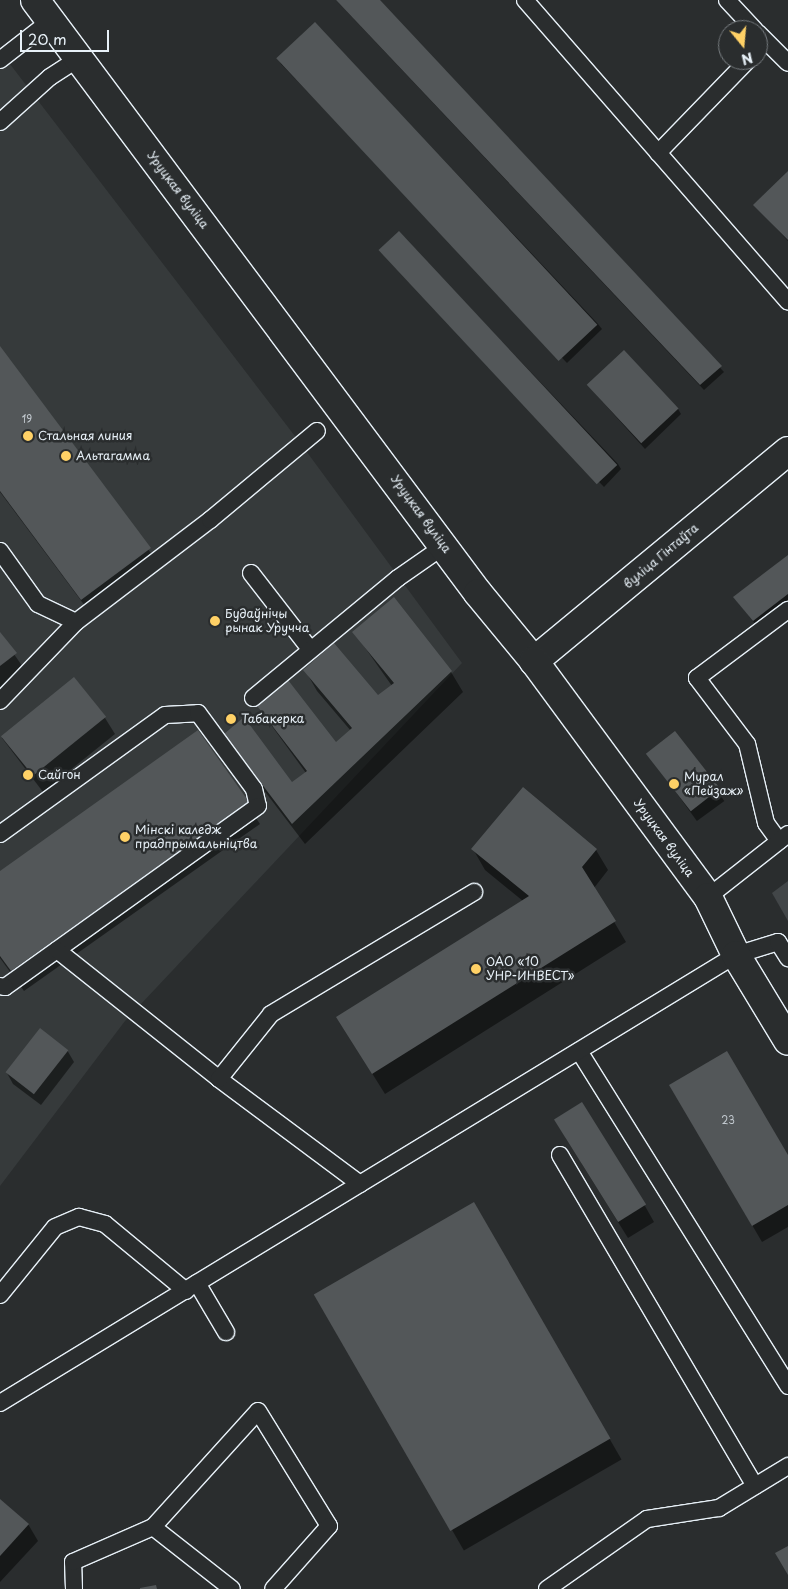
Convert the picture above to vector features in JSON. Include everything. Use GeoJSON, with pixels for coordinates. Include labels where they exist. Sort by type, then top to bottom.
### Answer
{"type":"FeatureCollection","features":[{"type":"Feature","properties":{"kind":"street","name":"Уруцкая вуліца"},"geometry":{"type":"LineString","coordinates":[[42,10],[444,546],[534,661],[708,897],[736,956],[788,1041]]}},
{"type":"Feature","properties":{"kind":"street","name":"вуліца Гінтаўта"},"geometry":{"type":"LineString","coordinates":[[534,661],[788,451]]}},
{"type":"Feature","properties":{"kind":"lane"},"geometry":{"type":"LineString","coordinates":[[524,0],[788,302]]}},
{"type":"Feature","properties":{"kind":"lane"},"geometry":{"type":"LineString","coordinates":[[727,0],[744,20]]}},
{"type":"Feature","properties":{"kind":"lane"},"geometry":{"type":"LineString","coordinates":[[0,60],[42,10]]}},
{"type":"Feature","properties":{"kind":"lane"},"geometry":{"type":"LineString","coordinates":[[768,46],[788,64]]}},
{"type":"Feature","properties":{"kind":"lane"},"geometry":{"type":"LineString","coordinates":[[0,122],[44,82],[78,58]]}},
{"type":"Feature","properties":{"kind":"lane"},"geometry":{"type":"LineString","coordinates":[[658,153],[738,70]]}},
{"type":"Feature","properties":{"kind":"lane"},"geometry":{"type":"LineString","coordinates":[[0,701],[76,622],[210,520],[317,431]]}},
{"type":"Feature","properties":{"kind":"lane"},"geometry":{"type":"LineString","coordinates":[[253,698],[310,649],[444,546]]}},
{"type":"Feature","properties":{"kind":"lane"},"geometry":{"type":"LineString","coordinates":[[0,551],[38,604],[76,622]]}},
{"type":"Feature","properties":{"kind":"lane"},"geometry":{"type":"LineString","coordinates":[[251,573],[310,649]]}},
{"type":"Feature","properties":{"kind":"lane"},"geometry":{"type":"LineString","coordinates":[[708,897],[783,838],[766,823],[747,744],[697,678],[788,610]]}},
{"type":"Feature","properties":{"kind":"lane"},"geometry":{"type":"LineString","coordinates":[[0,834],[165,715],[198,712],[254,789],[258,806],[5,987],[0,986]]}},
{"type":"Feature","properties":{"kind":"lane"},"geometry":{"type":"LineString","coordinates":[[219,1079],[270,1014],[474,892]]}},
{"type":"Feature","properties":{"kind":"lane"},"geometry":{"type":"LineString","coordinates":[[0,1403],[736,956],[778,942],[788,958]]}},
{"type":"Feature","properties":{"kind":"lane"},"geometry":{"type":"LineString","coordinates":[[58,950],[219,1079],[360,1184]]}},
{"type":"Feature","properties":{"kind":"lane"},"geometry":{"type":"LineString","coordinates":[[579,1051],[788,1386]]}},
{"type":"Feature","properties":{"kind":"lane"},"geometry":{"type":"LineString","coordinates":[[560,1154],[755,1486]]}},
{"type":"Feature","properties":{"kind":"lane"},"geometry":{"type":"LineString","coordinates":[[0,1295],[54,1227],[79,1217],[105,1224],[192,1287],[226,1332]]}},
{"type":"Feature","properties":{"kind":"lane"},"geometry":{"type":"LineString","coordinates":[[74,1589],[73,1562],[153,1528],[258,1411],[329,1526],[272,1589]]}},
{"type":"Feature","properties":{"kind":"lane"},"geometry":{"type":"LineString","coordinates":[[547,1589],[647,1519],[719,1508],[788,1466]]}},
{"type":"Feature","properties":{"kind":"lane"},"geometry":{"type":"LineString","coordinates":[[153,1528],[232,1589]]}},
{"type":"Feature","properties":{"kind":"shaded area","name":"Будаўнічы рынак Уручча"},"geometry":{"type":"Polygon","coordinates":[[[0,51],[301,444],[462,663],[125,1021],[0,1186],[0,51]]]}},
{"type":"Feature","properties":{"kind":"shaded area"},"geometry":{"type":"Polygon","coordinates":[[[788,881],[788,921],[772,893],[788,881]]]}},
{"type":"Feature","properties":{"kind":"building"},"geometry":{"type":"Polygon","coordinates":[[[336,0],[380,0],[722,366],[700,385],[336,0]]]}},
{"type":"Feature","properties":{"kind":"building"},"geometry":{"type":"Polygon","coordinates":[[[315,22],[597,325],[559,361],[276,58],[315,22]]]}},
{"type":"Feature","properties":{"kind":"building"},"geometry":{"type":"Polygon","coordinates":[[[788,171],[788,240],[753,205],[788,171]]]}},
{"type":"Feature","properties":{"kind":"building"},"geometry":{"type":"Polygon","coordinates":[[[399,231],[617,465],[597,484],[379,250],[399,231]]]}},
{"type":"Feature","properties":{"kind":"building"},"geometry":{"type":"Polygon","coordinates":[[[0,346],[151,548],[81,600],[0,491],[0,346]]]}},
{"type":"Feature","properties":{"kind":"building"},"geometry":{"type":"Polygon","coordinates":[[[624,350],[679,409],[641,443],[587,385],[624,350]]]}},
{"type":"Feature","properties":{"kind":"building"},"geometry":{"type":"Polygon","coordinates":[[[788,555],[788,594],[753,621],[733,597],[788,555]]]}},
{"type":"Feature","properties":{"kind":"building"},"geometry":{"type":"Polygon","coordinates":[[[394,597],[452,671],[292,824],[224,734],[244,717],[292,782],[307,771],[257,706],[288,680],[336,742],[352,728],[303,670],[334,643],[378,695],[394,683],[352,632],[394,597]]]}},
{"type":"Feature","properties":{"kind":"building"},"geometry":{"type":"Polygon","coordinates":[[[0,632],[17,653],[0,666],[0,632]]]}},
{"type":"Feature","properties":{"kind":"building"},"geometry":{"type":"Polygon","coordinates":[[[74,677],[106,717],[33,776],[1,736],[74,677]]]}},
{"type":"Feature","properties":{"kind":"building","name":"Мінскі каледж прадпрымальніцтва"},"geometry":{"type":"Polygon","coordinates":[[[198,730],[249,802],[11,971],[0,956],[0,871],[198,730]]]}},
{"type":"Feature","properties":{"kind":"building"},"geometry":{"type":"Polygon","coordinates":[[[675,731],[720,789],[691,811],[646,754],[675,731]]]}},
{"type":"Feature","properties":{"kind":"building","name":"ОАО «10 УНР-ИНВЕСТ»"},"geometry":{"type":"Polygon","coordinates":[[[523,787],[597,849],[582,867],[616,921],[372,1074],[336,1017],[529,896],[471,849],[523,787]]]}},
{"type":"Feature","properties":{"kind":"building"},"geometry":{"type":"Polygon","coordinates":[[[40,1028],[68,1050],[34,1094],[6,1072],[40,1028]]]}},
{"type":"Feature","properties":{"kind":"building"},"geometry":{"type":"Polygon","coordinates":[[[727,1051],[788,1155],[788,1205],[752,1226],[669,1085],[727,1051]]]}},
{"type":"Feature","properties":{"kind":"building"},"geometry":{"type":"Polygon","coordinates":[[[582,1102],[646,1205],[618,1222],[554,1119],[582,1102]]]}},
{"type":"Feature","properties":{"kind":"building"},"geometry":{"type":"Polygon","coordinates":[[[474,1202],[610,1438],[450,1531],[314,1294],[474,1202]]]}},
{"type":"Feature","properties":{"kind":"building"},"geometry":{"type":"Polygon","coordinates":[[[0,1499],[29,1524],[0,1556],[0,1499]]]}},
{"type":"Feature","properties":{"kind":"building"},"geometry":{"type":"Polygon","coordinates":[[[788,1546],[788,1575],[775,1553],[788,1546]]]}},
{"type":"Feature","properties":{"kind":"building"},"geometry":{"type":"Polygon","coordinates":[[[156,1585],[157,1589],[140,1589],[140,1588],[156,1585]]]}},
{"type":"Feature","properties":{"kind":"place","name":"Стальная линия"},"geometry":{"type":"Point","coordinates":[28,436]}},
{"type":"Feature","properties":{"kind":"place","name":"Альтагамма"},"geometry":{"type":"Point","coordinates":[66,456]}},
{"type":"Feature","properties":{"kind":"place","name":"Будаўнічы рынак Уручча"},"geometry":{"type":"Point","coordinates":[215,621]}},
{"type":"Feature","properties":{"kind":"place","name":"Табакерка"},"geometry":{"type":"Point","coordinates":[231,719]}},
{"type":"Feature","properties":{"kind":"place","name":"Сайгон"},"geometry":{"type":"Point","coordinates":[28,775]}},
{"type":"Feature","properties":{"kind":"place","name":"Мурал «Пейзаж»"},"geometry":{"type":"Point","coordinates":[674,784]}},
{"type":"Feature","properties":{"kind":"place","name":"Мінскі каледж прадпрымальніцтва"},"geometry":{"type":"Point","coordinates":[125,837]}},
{"type":"Feature","properties":{"kind":"place","name":"ОАО «10 УНР-ИНВЕСТ»"},"geometry":{"type":"Point","coordinates":[476,969]}}]}
